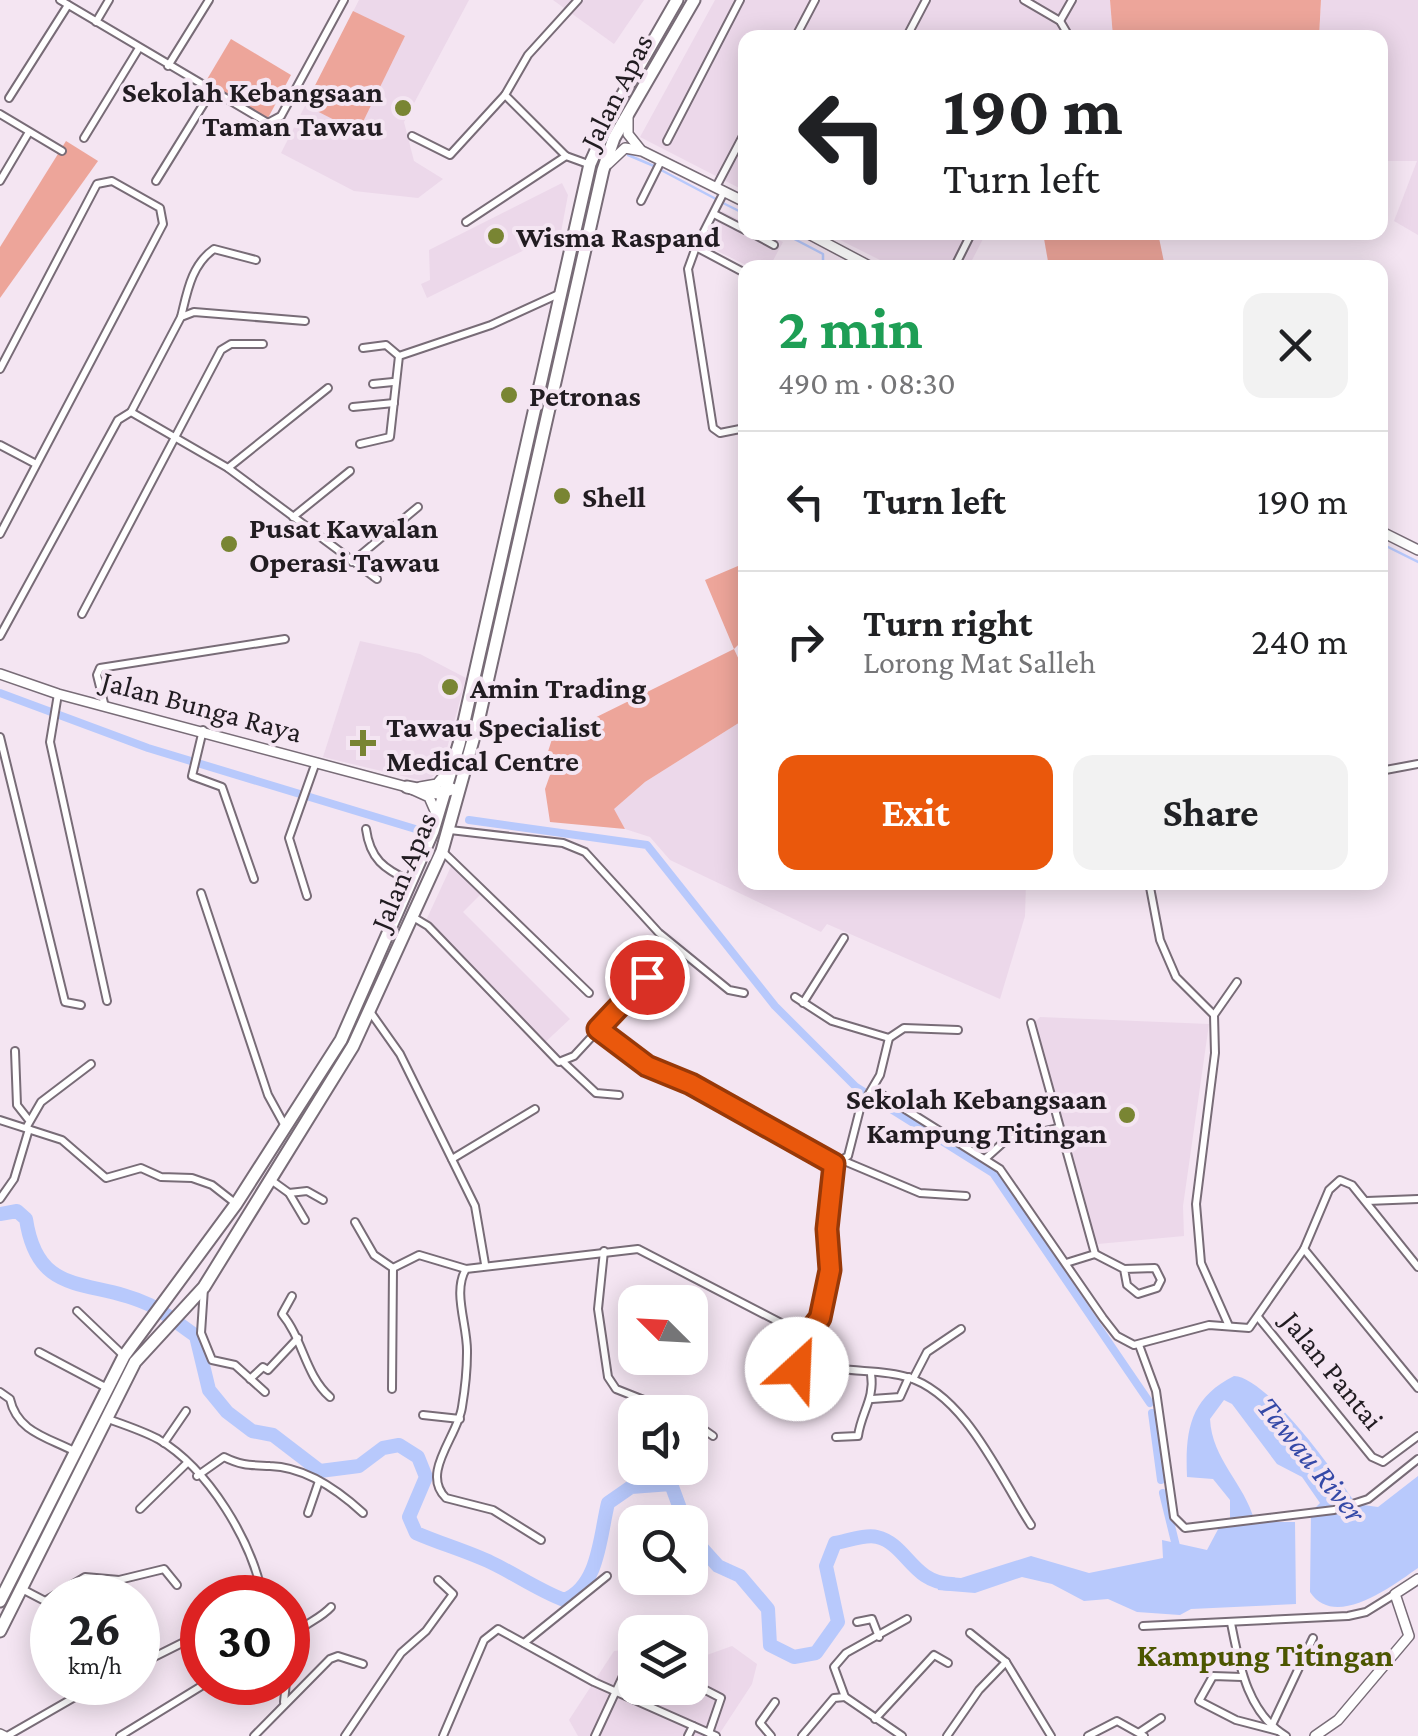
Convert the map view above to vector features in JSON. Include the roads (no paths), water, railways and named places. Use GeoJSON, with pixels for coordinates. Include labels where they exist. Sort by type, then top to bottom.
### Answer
{"type":"FeatureCollection","features":[{"type":"Feature","properties":{"kind":"highway","name":"Jalan Apas"},"geometry":{"type":"LineString","coordinates":[[0,1601],[124,1356],[236,1204],[328,1063],[433,830],[458,744],[590,164],[614,108],[677,0]]}},
{"type":"Feature","properties":{"kind":"highway","name":"Jalan Apas"},"geometry":{"type":"LineString","coordinates":[[0,1631],[135,1362],[204,1286],[371,1013],[442,851],[466,774],[604,170],[628,112],[694,0]]}},
{"type":"Feature","properties":{"kind":"highway"},"geometry":{"type":"LineString","coordinates":[[408,787],[446,792],[466,774]]}},
{"type":"Feature","properties":{"kind":"highway"},"geometry":{"type":"LineString","coordinates":[[362,992],[371,986],[383,958],[388,956],[392,961]]}},
{"type":"Feature","properties":{"kind":"highway"},"geometry":{"type":"LineString","coordinates":[[194,1264],[207,1264],[232,1240]]}},
{"type":"Feature","properties":{"kind":"highway"},"geometry":{"type":"LineString","coordinates":[[78,1446],[96,1422],[106,1418]]}},
{"type":"Feature","properties":{"kind":"street"},"geometry":{"type":"LineString","coordinates":[[96,22],[110,0]]}},
{"type":"Feature","properties":{"kind":"street"},"geometry":{"type":"LineString","coordinates":[[168,66],[210,0]]}},
{"type":"Feature","properties":{"kind":"street"},"geometry":{"type":"LineString","coordinates":[[9,98],[64,2],[257,120],[272,123],[281,116],[344,0]]}},
{"type":"Feature","properties":{"kind":"street"},"geometry":{"type":"LineString","coordinates":[[666,141],[740,0]]}},
{"type":"Feature","properties":{"kind":"street"},"geometry":{"type":"LineString","coordinates":[[799,30],[815,0]]}},
{"type":"Feature","properties":{"kind":"street"},"geometry":{"type":"LineString","coordinates":[[910,30],[926,0]]}},
{"type":"Feature","properties":{"kind":"street"},"geometry":{"type":"LineString","coordinates":[[1024,0],[1060,20],[1066,30]]}},
{"type":"Feature","properties":{"kind":"street"},"geometry":{"type":"LineString","coordinates":[[1060,20],[1072,0]]}},
{"type":"Feature","properties":{"kind":"street"},"geometry":{"type":"LineString","coordinates":[[412,136],[450,155],[505,95],[528,55],[574,2]]}},
{"type":"Feature","properties":{"kind":"street"},"geometry":{"type":"LineString","coordinates":[[84,138],[139,48]]}},
{"type":"Feature","properties":{"kind":"street"},"geometry":{"type":"LineString","coordinates":[[156,181],[211,92]]}},
{"type":"Feature","properties":{"kind":"street"},"geometry":{"type":"LineString","coordinates":[[505,95],[566,156],[590,164]]}},
{"type":"Feature","properties":{"kind":"street"},"geometry":{"type":"LineString","coordinates":[[628,112],[628,134],[642,150],[738,199]]}},
{"type":"Feature","properties":{"kind":"street"},"geometry":{"type":"LineString","coordinates":[[0,114],[62,151]]}},
{"type":"Feature","properties":{"kind":"street"},"geometry":{"type":"LineString","coordinates":[[0,182],[29,132]]}},
{"type":"Feature","properties":{"kind":"street"},"geometry":{"type":"LineString","coordinates":[[604,170],[618,151],[642,150]]}},
{"type":"Feature","properties":{"kind":"street"},"geometry":{"type":"LineString","coordinates":[[738,150],[688,269],[712,428],[720,433],[738,429]]}},
{"type":"Feature","properties":{"kind":"street"},"geometry":{"type":"LineString","coordinates":[[466,222],[566,156]]}},
{"type":"Feature","properties":{"kind":"street"},"geometry":{"type":"LineString","coordinates":[[641,201],[661,163]]}},
{"type":"Feature","properties":{"kind":"street"},"geometry":{"type":"LineString","coordinates":[[0,370],[96,184],[107,180],[157,205],[164,212],[163,224],[0,534]]}},
{"type":"Feature","properties":{"kind":"street"},"geometry":{"type":"LineString","coordinates":[[715,211],[738,225]]}},
{"type":"Feature","properties":{"kind":"street"},"geometry":{"type":"LineString","coordinates":[[764,240],[774,245]]}},
{"type":"Feature","properties":{"kind":"street"},"geometry":{"type":"LineString","coordinates":[[819,240],[857,260]]}},
{"type":"Feature","properties":{"kind":"street"},"geometry":{"type":"LineString","coordinates":[[696,247],[738,269]]}},
{"type":"Feature","properties":{"kind":"street"},"geometry":{"type":"LineString","coordinates":[[0,636],[118,420],[131,412],[180,317],[193,274],[207,253],[214,249],[256,260]]}},
{"type":"Feature","properties":{"kind":"street"},"geometry":{"type":"LineString","coordinates":[[399,356],[491,326],[560,293]]}},
{"type":"Feature","properties":{"kind":"street"},"geometry":{"type":"LineString","coordinates":[[180,317],[194,312],[305,321]]}},
{"type":"Feature","properties":{"kind":"street"},"geometry":{"type":"LineString","coordinates":[[82,614],[225,345],[263,344]]}},
{"type":"Feature","properties":{"kind":"street"},"geometry":{"type":"LineString","coordinates":[[363,348],[386,346],[399,356]]}},
{"type":"Feature","properties":{"kind":"street"},"geometry":{"type":"LineString","coordinates":[[360,444],[390,437],[399,356]]}},
{"type":"Feature","properties":{"kind":"street"},"geometry":{"type":"LineString","coordinates":[[373,384],[394,382]]}},
{"type":"Feature","properties":{"kind":"street"},"geometry":{"type":"LineString","coordinates":[[228,468],[328,388]]}},
{"type":"Feature","properties":{"kind":"street"},"geometry":{"type":"LineString","coordinates":[[353,408],[394,403]]}},
{"type":"Feature","properties":{"kind":"street"},"geometry":{"type":"LineString","coordinates":[[131,412],[177,435],[228,468],[376,580]]}},
{"type":"Feature","properties":{"kind":"street"},"geometry":{"type":"LineString","coordinates":[[0,445],[36,464]]}},
{"type":"Feature","properties":{"kind":"street"},"geometry":{"type":"LineString","coordinates":[[293,517],[350,470]]}},
{"type":"Feature","properties":{"kind":"street"},"geometry":{"type":"LineString","coordinates":[[352,562],[418,507]]}},
{"type":"Feature","properties":{"kind":"street"},"geometry":{"type":"LineString","coordinates":[[1388,535],[1418,550]]}},
{"type":"Feature","properties":{"kind":"street"},"geometry":{"type":"LineString","coordinates":[[105,707],[97,674],[100,668],[285,639]]}},
{"type":"Feature","properties":{"kind":"street","name":"Jalan Bunga Raya"},"geometry":{"type":"LineString","coordinates":[[0,674],[58,694],[408,787]]}},
{"type":"Feature","properties":{"kind":"street"},"geometry":{"type":"LineString","coordinates":[[58,694],[50,721],[50,742],[107,1000]]}},
{"type":"Feature","properties":{"kind":"street"},"geometry":{"type":"LineString","coordinates":[[203,730],[191,770],[196,778],[222,787],[254,878]]}},
{"type":"Feature","properties":{"kind":"street"},"geometry":{"type":"LineString","coordinates":[[0,737],[65,1002],[81,1004]]}},
{"type":"Feature","properties":{"kind":"street"},"geometry":{"type":"LineString","coordinates":[[408,787],[437,784],[458,744]]}},
{"type":"Feature","properties":{"kind":"street"},"geometry":{"type":"LineString","coordinates":[[307,896],[289,838],[316,762]]}},
{"type":"Feature","properties":{"kind":"street"},"geometry":{"type":"LineString","coordinates":[[1388,769],[1418,764]]}},
{"type":"Feature","properties":{"kind":"street"},"geometry":{"type":"LineString","coordinates":[[408,787],[430,797],[434,804],[433,830]]}},
{"type":"Feature","properties":{"kind":"street"},"geometry":{"type":"LineString","coordinates":[[366,829],[368,850],[378,863],[411,882]]}},
{"type":"Feature","properties":{"kind":"street"},"geometry":{"type":"LineString","coordinates":[[450,830],[564,843],[585,852],[659,933],[729,990],[744,993]]}},
{"type":"Feature","properties":{"kind":"street"},"geometry":{"type":"LineString","coordinates":[[442,851],[589,993]]}},
{"type":"Feature","properties":{"kind":"street"},"geometry":{"type":"LineString","coordinates":[[1151,890],[1160,940],[1176,977],[1214,1016]]}},
{"type":"Feature","properties":{"kind":"street"},"geometry":{"type":"LineString","coordinates":[[201,893],[268,1095],[286,1127]]}},
{"type":"Feature","properties":{"kind":"street"},"geometry":{"type":"LineString","coordinates":[[412,917],[428,926],[554,1059],[563,1062],[596,1092],[619,1096]]}},
{"type":"Feature","properties":{"kind":"street"},"geometry":{"type":"LineString","coordinates":[[803,1003],[844,938]]}},
{"type":"Feature","properties":{"kind":"street"},"geometry":{"type":"LineString","coordinates":[[563,1062],[647,977]]}},
{"type":"Feature","properties":{"kind":"street"},"geometry":{"type":"LineString","coordinates":[[1229,1326],[1209,1288],[1197,1235],[1196,1204],[1215,1052],[1214,1016],[1237,982]]}},
{"type":"Feature","properties":{"kind":"street"},"geometry":{"type":"LineString","coordinates":[[795,997],[842,1024],[889,1038]]}},
{"type":"Feature","properties":{"kind":"street"},"geometry":{"type":"LineString","coordinates":[[371,1013],[396,1045],[478,1215],[484,1264]]}},
{"type":"Feature","properties":{"kind":"street"},"geometry":{"type":"LineString","coordinates":[[1030,1022],[1094,1254]]}},
{"type":"Feature","properties":{"kind":"street"},"geometry":{"type":"LineString","coordinates":[[844,1162],[889,1038],[904,1028],[958,1030]]}},
{"type":"Feature","properties":{"kind":"street"},"geometry":{"type":"LineString","coordinates":[[598,1029],[647,1066],[691,1084],[834,1164],[844,1162],[920,1193],[966,1196]]}},
{"type":"Feature","properties":{"kind":"street"},"geometry":{"type":"LineString","coordinates":[[15,1051],[17,1105],[28,1119]]}},
{"type":"Feature","properties":{"kind":"street"},"geometry":{"type":"LineString","coordinates":[[0,1199],[14,1179],[28,1119],[41,1102],[91,1064]]}},
{"type":"Feature","properties":{"kind":"street"},"geometry":{"type":"LineString","coordinates":[[872,1090],[1000,1170],[1117,1336],[1138,1345],[1156,1391],[1174,1517],[1185,1528],[1351,1505],[1387,1487],[1418,1459]]}},
{"type":"Feature","properties":{"kind":"street"},"geometry":{"type":"LineString","coordinates":[[452,1159],[534,1109]]}},
{"type":"Feature","properties":{"kind":"street"},"geometry":{"type":"LineString","coordinates":[[0,1120],[62,1140],[106,1178],[141,1168],[160,1177],[192,1178],[212,1185],[236,1204]]}},
{"type":"Feature","properties":{"kind":"street"},"geometry":{"type":"LineString","coordinates":[[986,1158],[1006,1140],[1058,1128]]}},
{"type":"Feature","properties":{"kind":"street"},"geometry":{"type":"LineString","coordinates":[[791,1396],[806,1336],[820,1318],[830,1270],[827,1229],[834,1164]]}},
{"type":"Feature","properties":{"kind":"street"},"geometry":{"type":"LineString","coordinates":[[270,1179],[289,1193],[305,1220]]}},
{"type":"Feature","properties":{"kind":"street"},"geometry":{"type":"LineString","coordinates":[[1138,1345],[1167,1333],[1229,1326],[1248,1328],[1304,1249],[1334,1183],[1345,1180],[1418,1266]]}},
{"type":"Feature","properties":{"kind":"street"},"geometry":{"type":"LineString","coordinates":[[289,1193],[306,1191],[323,1200]]}},
{"type":"Feature","properties":{"kind":"street"},"geometry":{"type":"LineString","coordinates":[[1366,1201],[1418,1198]]}},
{"type":"Feature","properties":{"kind":"street"},"geometry":{"type":"LineString","coordinates":[[355,1222],[378,1260],[393,1268]]}},
{"type":"Feature","properties":{"kind":"street"},"geometry":{"type":"LineString","coordinates":[[393,1268],[418,1255],[466,1269],[626,1248],[648,1252],[806,1336]]}},
{"type":"Feature","properties":{"kind":"street"},"geometry":{"type":"LineString","coordinates":[[1304,1249],[1418,1388]]}},
{"type":"Feature","properties":{"kind":"street"},"geometry":{"type":"LineString","coordinates":[[604,1251],[598,1309],[608,1377],[616,1389],[631,1395]]}},
{"type":"Feature","properties":{"kind":"street"},"geometry":{"type":"LineString","coordinates":[[1066,1263],[1094,1254],[1124,1269],[1155,1268],[1161,1280],[1157,1288],[1138,1294],[1127,1285],[1124,1269]]}},
{"type":"Feature","properties":{"kind":"street"},"geometry":{"type":"LineString","coordinates":[[392,1390],[393,1268]]}},
{"type":"Feature","properties":{"kind":"street"},"geometry":{"type":"LineString","coordinates":[[466,1269],[460,1290],[467,1354],[460,1420],[438,1466],[439,1492],[454,1502],[493,1510],[541,1540]]}},
{"type":"Feature","properties":{"kind":"street"},"geometry":{"type":"LineString","coordinates":[[204,1286],[202,1343],[215,1363],[236,1365],[265,1392]]}},
{"type":"Feature","properties":{"kind":"street"},"geometry":{"type":"LineString","coordinates":[[292,1296],[282,1314],[298,1338],[315,1381],[330,1397]]}},
{"type":"Feature","properties":{"kind":"street"},"geometry":{"type":"LineString","coordinates":[[77,1311],[124,1356]]}},
{"type":"Feature","properties":{"kind":"street","name":"Jalan Pantai"},"geometry":{"type":"LineString","coordinates":[[1258,1318],[1372,1457],[1383,1462],[1418,1438]]}},
{"type":"Feature","properties":{"kind":"street"},"geometry":{"type":"LineString","coordinates":[[872,1400],[900,1398],[927,1352],[960,1330]]}},
{"type":"Feature","properties":{"kind":"street"},"geometry":{"type":"LineString","coordinates":[[250,1379],[263,1367],[268,1370],[298,1338]]}},
{"type":"Feature","properties":{"kind":"street"},"geometry":{"type":"LineString","coordinates":[[38,1352],[108,1388]]}},
{"type":"Feature","properties":{"kind":"street"},"geometry":{"type":"LineString","coordinates":[[804,1354],[823,1366],[911,1378],[938,1396],[982,1442],[1031,1525]]}},
{"type":"Feature","properties":{"kind":"street"},"geometry":{"type":"LineString","coordinates":[[836,1437],[858,1436],[861,1418],[872,1400],[871,1374]]}},
{"type":"Feature","properties":{"kind":"street"},"geometry":{"type":"LineString","coordinates":[[0,1392],[10,1399],[21,1425],[78,1446]]}},
{"type":"Feature","properties":{"kind":"street"},"geometry":{"type":"LineString","coordinates":[[164,1443],[186,1410]]}},
{"type":"Feature","properties":{"kind":"street"},"geometry":{"type":"LineString","coordinates":[[422,1415],[460,1420]]}},
{"type":"Feature","properties":{"kind":"street"},"geometry":{"type":"LineString","coordinates":[[106,1418],[164,1443],[186,1464],[242,1534],[258,1575]]}},
{"type":"Feature","properties":{"kind":"street"},"geometry":{"type":"LineString","coordinates":[[708,1433],[713,1436]]}},
{"type":"Feature","properties":{"kind":"street"},"geometry":{"type":"LineString","coordinates":[[197,1476],[224,1457],[248,1468],[270,1466],[332,1486],[363,1513]]}},
{"type":"Feature","properties":{"kind":"street"},"geometry":{"type":"LineString","coordinates":[[140,1509],[186,1464]]}},
{"type":"Feature","properties":{"kind":"street"},"geometry":{"type":"LineString","coordinates":[[308,1513],[319,1481]]}},
{"type":"Feature","properties":{"kind":"street"},"geometry":{"type":"LineString","coordinates":[[21,1589],[45,1600],[84,1577],[118,1580],[164,1569],[176,1584]]}},
{"type":"Feature","properties":{"kind":"street"},"geometry":{"type":"LineString","coordinates":[[524,1643],[608,1576]]}},
{"type":"Feature","properties":{"kind":"street"},"geometry":{"type":"LineString","coordinates":[[1143,1626],[1348,1616],[1366,1612],[1418,1578]]}},
{"type":"Feature","properties":{"kind":"street"},"geometry":{"type":"LineString","coordinates":[[346,1736],[401,1652],[426,1631],[453,1594],[438,1580]]}},
{"type":"Feature","properties":{"kind":"street"},"geometry":{"type":"LineString","coordinates":[[1396,1594],[1408,1636]]}},
{"type":"Feature","properties":{"kind":"street"},"geometry":{"type":"LineString","coordinates":[[310,1621],[332,1607]]}},
{"type":"Feature","properties":{"kind":"street"},"geometry":{"type":"LineString","coordinates":[[856,1622],[872,1619],[879,1636]]}},
{"type":"Feature","properties":{"kind":"street"},"geometry":{"type":"LineString","coordinates":[[902,1736],[846,1697],[834,1667],[846,1652],[907,1619]]}},
{"type":"Feature","properties":{"kind":"street"},"geometry":{"type":"LineString","coordinates":[[1231,1623],[1242,1677],[1275,1728],[1286,1736]]}},
{"type":"Feature","properties":{"kind":"street"},"geometry":{"type":"LineString","coordinates":[[1315,1736],[1338,1720],[1385,1661],[1418,1628]]}},
{"type":"Feature","properties":{"kind":"street"},"geometry":{"type":"LineString","coordinates":[[443,1736],[490,1633],[498,1629],[616,1691],[712,1734],[721,1698],[708,1691]]}},
{"type":"Feature","properties":{"kind":"street"},"geometry":{"type":"LineString","coordinates":[[970,1632],[1006,1662],[1051,1736]]}},
{"type":"Feature","properties":{"kind":"street"},"geometry":{"type":"LineString","coordinates":[[1275,1728],[1313,1638]]}},
{"type":"Feature","properties":{"kind":"street"},"geometry":{"type":"LineString","coordinates":[[875,1719],[934,1655],[948,1662]]}},
{"type":"Feature","properties":{"kind":"street"},"geometry":{"type":"LineString","coordinates":[[310,1679],[334,1656],[363,1664]]}},
{"type":"Feature","properties":{"kind":"street"},"geometry":{"type":"LineString","coordinates":[[948,1736],[979,1690],[1006,1662]]}},
{"type":"Feature","properties":{"kind":"street"},"geometry":{"type":"LineString","coordinates":[[1242,1677],[1212,1676],[1199,1700],[1236,1720],[1275,1728]]}},
{"type":"Feature","properties":{"kind":"street"},"geometry":{"type":"LineString","coordinates":[[596,1736],[618,1688]]}},
{"type":"Feature","properties":{"kind":"street"},"geometry":{"type":"LineString","coordinates":[[802,1736],[834,1698],[846,1697]]}},
{"type":"Feature","properties":{"kind":"street"},"geometry":{"type":"LineString","coordinates":[[120,1736],[180,1699]]}},
{"type":"Feature","properties":{"kind":"street"},"geometry":{"type":"LineString","coordinates":[[771,1736],[760,1723],[775,1702]]}},
{"type":"Feature","properties":{"kind":"street"},"geometry":{"type":"LineString","coordinates":[[3,1735],[58,1705]]}},
{"type":"Feature","properties":{"kind":"street"},"geometry":{"type":"LineString","coordinates":[[254,1736],[282,1705]]}},
{"type":"Feature","properties":{"kind":"street"},"geometry":{"type":"LineString","coordinates":[[1088,1736],[1117,1721],[1142,1734],[1161,1718]]}},
{"type":"Feature","properties":{"kind":"street"},"geometry":{"type":"LineString","coordinates":[[688,1736],[694,1726]]}},
{"type":"Feature","properties":{"kind":"water"},"geometry":{"type":"Polygon","coordinates":[[[1234,1376],[1264,1392],[1282,1409],[1356,1504],[1378,1507],[1418,1476],[1418,1568],[1364,1601],[1334,1607],[1321,1603],[1310,1592],[1311,1512],[1320,1503],[1302,1477],[1277,1464],[1232,1404],[1224,1400],[1210,1419],[1212,1434],[1255,1522],[1295,1522],[1296,1604],[1191,1609],[1180,1615],[1137,1612],[1108,1599],[1084,1601],[1052,1584],[1022,1577],[975,1593],[938,1590],[936,1576],[961,1578],[1031,1556],[1089,1573],[1163,1558],[1162,1540],[1207,1550],[1223,1520],[1230,1519],[1230,1500],[1213,1479],[1187,1477],[1189,1430],[1208,1394],[1234,1376]]]}},
{"type":"Feature","properties":{"kind":"waterway"},"geometry":{"type":"LineString","coordinates":[[628,155],[654,166]]}},
{"type":"Feature","properties":{"kind":"waterway"},"geometry":{"type":"LineString","coordinates":[[661,170],[716,199]]}},
{"type":"Feature","properties":{"kind":"waterway"},"geometry":{"type":"LineString","coordinates":[[723,203],[738,210]]}},
{"type":"Feature","properties":{"kind":"waterway"},"geometry":{"type":"LineString","coordinates":[[796,240],[823,254],[823,260]]}},
{"type":"Feature","properties":{"kind":"waterway"},"geometry":{"type":"LineString","coordinates":[[1388,547],[1418,562]]}},
{"type":"Feature","properties":{"kind":"waterway"},"geometry":{"type":"LineString","coordinates":[[0,693],[148,748],[422,831]]}},
{"type":"Feature","properties":{"kind":"waterway"},"geometry":{"type":"LineString","coordinates":[[469,820],[647,845],[775,1006],[856,1087],[993,1173],[1150,1403]]}},
{"type":"Feature","properties":{"kind":"waterway","name":"Tawau River"},"geometry":{"type":"LineString","coordinates":[[0,1214],[17,1211],[26,1219],[32,1245],[42,1263],[55,1274],[150,1305],[196,1336],[209,1390],[227,1412],[252,1431],[273,1435],[320,1471],[359,1466],[383,1448],[399,1445],[418,1457],[426,1477],[409,1517],[416,1533],[492,1563],[554,1596],[564,1600],[585,1584],[596,1559],[608,1503],[631,1487],[671,1484],[679,1505]]}},
{"type":"Feature","properties":{"kind":"waterway"},"geometry":{"type":"LineString","coordinates":[[1152,1413],[1161,1480]]}},
{"type":"Feature","properties":{"kind":"waterway"},"geometry":{"type":"LineString","coordinates":[[1163,1493],[1176,1546]]}},
{"type":"Feature","properties":{"kind":"waterway","name":"Tawau River"},"geometry":{"type":"LineString","coordinates":[[708,1555],[718,1566],[740,1576],[768,1609],[770,1645],[794,1657],[816,1653],[838,1622],[826,1566],[835,1543],[877,1537],[896,1547],[928,1577],[952,1584]]}},
{"type":"Feature","properties":{"kind":"place","name":"Sekolah Kebangsaan Taman Tawau"},"geometry":{"type":"Point","coordinates":[403,108]}},
{"type":"Feature","properties":{"kind":"place","name":"Wisma Raspand"},"geometry":{"type":"Point","coordinates":[496,236]}},
{"type":"Feature","properties":{"kind":"place","name":"Petronas"},"geometry":{"type":"Point","coordinates":[509,395]}},
{"type":"Feature","properties":{"kind":"place","name":"Shell"},"geometry":{"type":"Point","coordinates":[562,496]}},
{"type":"Feature","properties":{"kind":"place","name":"Pusat Kawalan Operasi Tawau"},"geometry":{"type":"Point","coordinates":[229,544]}},
{"type":"Feature","properties":{"kind":"place","name":"Amin Trading"},"geometry":{"type":"Point","coordinates":[450,687]}},
{"type":"Feature","properties":{"kind":"place","name":"Tawau Specialist Medical Centre"},"geometry":{"type":"Point","coordinates":[363,743]}},
{"type":"Feature","properties":{"kind":"place","name":"Sekolah Kebangsaan Kampung Titingan"},"geometry":{"type":"Point","coordinates":[1127,1115]}},
{"type":"Feature","properties":{"kind":"district","name":"Kampung Titingan"},"geometry":{"type":"Point","coordinates":[1265,1655]}}]}
